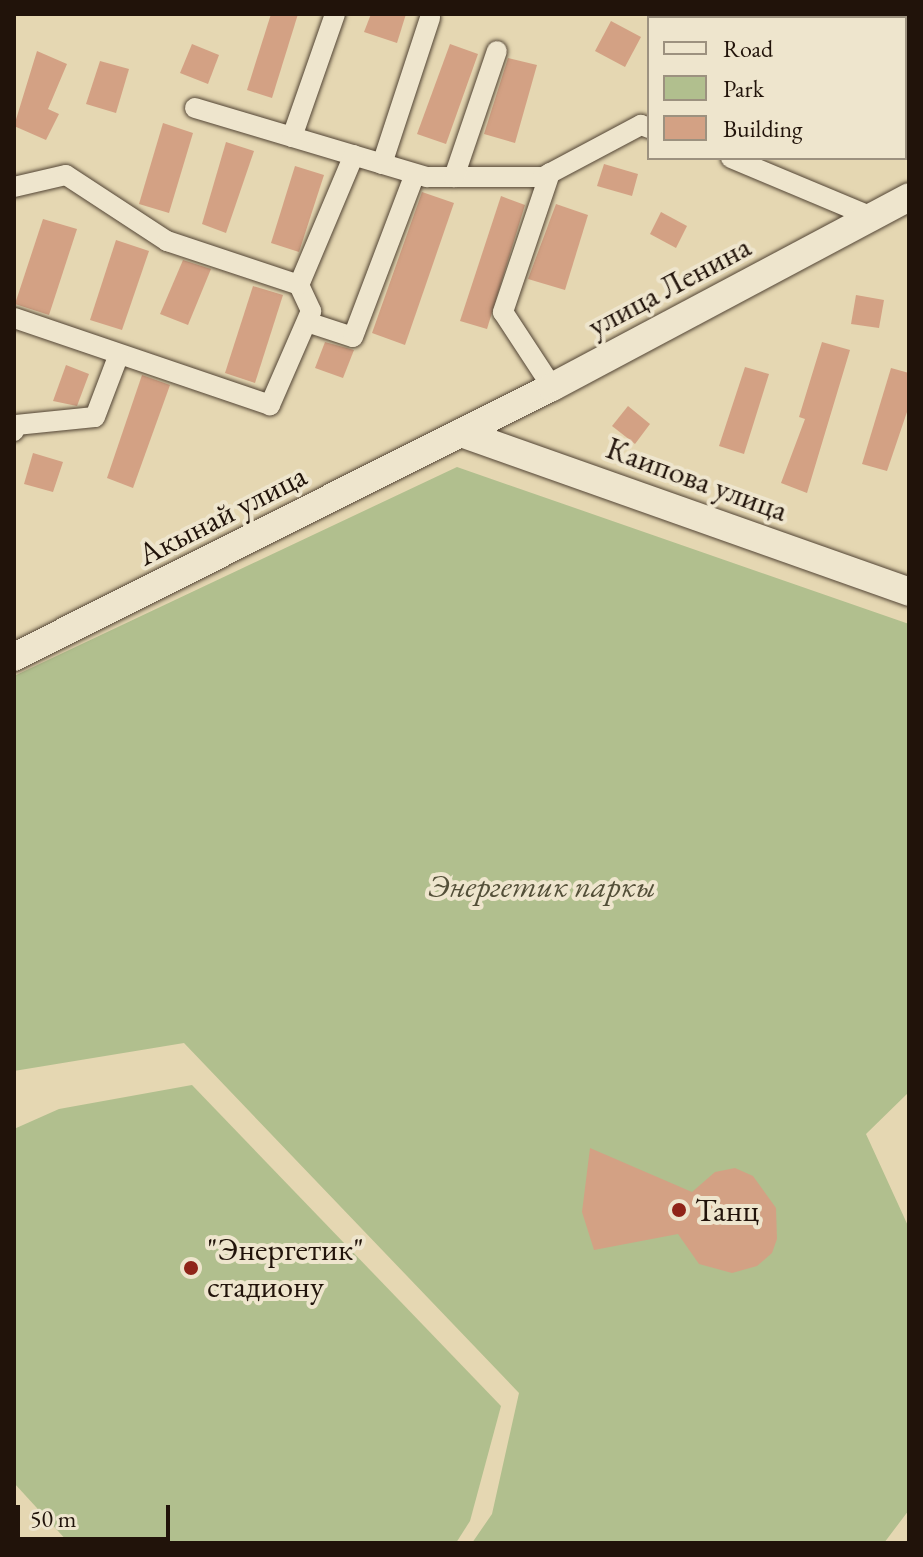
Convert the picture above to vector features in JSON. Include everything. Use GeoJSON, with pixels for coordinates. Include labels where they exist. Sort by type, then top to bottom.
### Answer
{"type":"FeatureCollection","features":[{"type":"Feature","properties":{"kind":"main road","name":"улица Ленина"},"geometry":{"type":"LineString","coordinates":[[461,433],[909,197]]}},
{"type":"Feature","properties":{"kind":"main road","name":"Каипова улица"},"geometry":{"type":"LineString","coordinates":[[461,433],[909,592]]}},
{"type":"Feature","properties":{"kind":"main road","name":"Акынай улица"},"geometry":{"type":"LineString","coordinates":[[19,650],[461,433]]}},
{"type":"Feature","properties":{"kind":"street"},"geometry":{"type":"LineString","coordinates":[[292,137],[335,14]]}},
{"type":"Feature","properties":{"kind":"street"},"geometry":{"type":"LineString","coordinates":[[382,164],[430,18]]}},
{"type":"Feature","properties":{"kind":"street"},"geometry":{"type":"LineString","coordinates":[[454,177],[497,51]]}},
{"type":"Feature","properties":{"kind":"street"},"geometry":{"type":"LineString","coordinates":[[195,108],[415,174],[454,177],[550,173],[641,125],[647,127]]}},
{"type":"Feature","properties":{"kind":"street"},"geometry":{"type":"LineString","coordinates":[[299,285],[354,155]]}},
{"type":"Feature","properties":{"kind":"street"},"geometry":{"type":"LineString","coordinates":[[736,160],[872,217]]}},
{"type":"Feature","properties":{"kind":"street"},"geometry":{"type":"LineString","coordinates":[[550,173],[503,312],[552,387]]}},
{"type":"Feature","properties":{"kind":"street"},"geometry":{"type":"LineString","coordinates":[[307,322],[353,337],[415,174]]}},
{"type":"Feature","properties":{"kind":"street"},"geometry":{"type":"LineString","coordinates":[[14,187],[66,175],[167,241],[299,285],[311,311],[270,405],[14,318]]}},
{"type":"Feature","properties":{"kind":"street"},"geometry":{"type":"LineString","coordinates":[[14,431],[16,425],[95,417],[119,354]]}},
{"type":"Feature","properties":{"kind":"green space","name":"Энергетик паркы"},"geometry":{"type":"Polygon","coordinates":[[[457,467],[909,624],[909,1092],[866,1134],[909,1228],[909,1510],[884,1543],[472,1543],[492,1514],[519,1393],[184,1043],[14,1071],[14,676],[457,467]]]}},
{"type":"Feature","properties":{"kind":"green space","name":"\"Энергетик\" стадиону"},"geometry":{"type":"Polygon","coordinates":[[[192,1085],[501,1406],[470,1521],[456,1543],[69,1543],[14,1483],[14,1129],[59,1109],[192,1085]]]}},
{"type":"Feature","properties":{"kind":"building"},"geometry":{"type":"Polygon","coordinates":[[[271,14],[298,14],[272,98],[247,90],[271,14]]]}},
{"type":"Feature","properties":{"kind":"building"},"geometry":{"type":"Polygon","coordinates":[[[371,14],[406,14],[397,43],[364,32],[371,14]]]}},
{"type":"Feature","properties":{"kind":"building"},"geometry":{"type":"Polygon","coordinates":[[[611,21],[641,37],[625,67],[595,51],[611,21]]]}},
{"type":"Feature","properties":{"kind":"building"},"geometry":{"type":"Polygon","coordinates":[[[192,44],[219,55],[208,84],[180,73],[192,44]]]}},
{"type":"Feature","properties":{"kind":"building"},"geometry":{"type":"Polygon","coordinates":[[[450,44],[478,54],[446,144],[417,134],[450,44]]]}},
{"type":"Feature","properties":{"kind":"building"},"geometry":{"type":"Polygon","coordinates":[[[37,51],[67,64],[48,109],[59,114],[46,140],[14,126],[37,51]]]}},
{"type":"Feature","properties":{"kind":"building"},"geometry":{"type":"Polygon","coordinates":[[[508,58],[537,65],[515,143],[484,134],[508,58]]]}},
{"type":"Feature","properties":{"kind":"building"},"geometry":{"type":"Polygon","coordinates":[[[100,61],[129,69],[116,113],[86,104],[100,61]]]}},
{"type":"Feature","properties":{"kind":"building"},"geometry":{"type":"Polygon","coordinates":[[[163,123],[193,133],[169,213],[139,204],[163,123]]]}},
{"type":"Feature","properties":{"kind":"building"},"geometry":{"type":"Polygon","coordinates":[[[226,142],[254,151],[226,233],[202,224],[226,142]]]}},
{"type":"Feature","properties":{"kind":"building"},"geometry":{"type":"Polygon","coordinates":[[[604,164],[638,174],[632,196],[597,186],[604,164]]]}},
{"type":"Feature","properties":{"kind":"building"},"geometry":{"type":"Polygon","coordinates":[[[295,166],[324,175],[299,252],[271,243],[295,166]]]}},
{"type":"Feature","properties":{"kind":"building"},"geometry":{"type":"Polygon","coordinates":[[[422,192],[454,203],[405,345],[372,333],[422,192]]]}},
{"type":"Feature","properties":{"kind":"building"},"geometry":{"type":"Polygon","coordinates":[[[501,196],[525,205],[487,329],[460,321],[501,196]]]}},
{"type":"Feature","properties":{"kind":"building"},"geometry":{"type":"Polygon","coordinates":[[[556,204],[588,215],[565,290],[528,279],[556,204]]]}},
{"type":"Feature","properties":{"kind":"building"},"geometry":{"type":"Polygon","coordinates":[[[661,212],[687,226],[676,248],[650,234],[661,212]]]}},
{"type":"Feature","properties":{"kind":"building"},"geometry":{"type":"Polygon","coordinates":[[[43,219],[77,229],[49,315],[15,304],[43,219]]]}},
{"type":"Feature","properties":{"kind":"building"},"geometry":{"type":"Polygon","coordinates":[[[116,240],[149,251],[122,330],[90,320],[116,240]]]}},
{"type":"Feature","properties":{"kind":"building"},"geometry":{"type":"Polygon","coordinates":[[[183,260],[211,269],[188,325],[160,314],[183,260]]]}},
{"type":"Feature","properties":{"kind":"building"},"geometry":{"type":"Polygon","coordinates":[[[253,286],[283,295],[255,383],[225,373],[253,286]]]}},
{"type":"Feature","properties":{"kind":"building"},"geometry":{"type":"Polygon","coordinates":[[[856,295],[884,300],[879,328],[851,324],[856,295]]]}},
{"type":"Feature","properties":{"kind":"building"},"geometry":{"type":"Polygon","coordinates":[[[325,342],[354,350],[343,378],[315,368],[325,342]]]}},
{"type":"Feature","properties":{"kind":"building"},"geometry":{"type":"Polygon","coordinates":[[[822,342],[850,350],[807,493],[781,483],[805,419],[799,417],[822,342]]]}},
{"type":"Feature","properties":{"kind":"building"},"geometry":{"type":"Polygon","coordinates":[[[66,365],[89,374],[77,406],[53,401],[66,365]]]}},
{"type":"Feature","properties":{"kind":"building"},"geometry":{"type":"Polygon","coordinates":[[[745,367],[769,374],[744,454],[719,446],[745,367]]]}},
{"type":"Feature","properties":{"kind":"building"},"geometry":{"type":"Polygon","coordinates":[[[891,368],[909,373],[909,406],[887,471],[862,464],[891,368]]]}},
{"type":"Feature","properties":{"kind":"building"},"geometry":{"type":"Polygon","coordinates":[[[142,375],[170,385],[133,488],[107,478],[142,375]]]}},
{"type":"Feature","properties":{"kind":"building"},"geometry":{"type":"Polygon","coordinates":[[[628,406],[650,424],[635,444],[612,426],[628,406]]]}},
{"type":"Feature","properties":{"kind":"building"},"geometry":{"type":"Polygon","coordinates":[[[33,453],[63,462],[53,492],[24,484],[33,453]]]}},
{"type":"Feature","properties":{"kind":"building","name":"Танц"},"geometry":{"type":"Polygon","coordinates":[[[590,1148],[692,1192],[715,1172],[735,1168],[753,1176],[776,1208],[777,1239],[772,1253],[757,1266],[732,1273],[699,1264],[678,1234],[594,1250],[582,1212],[590,1148]]]}},
{"type":"Feature","properties":{"kind":"place","name":"Танц"},"geometry":{"type":"Point","coordinates":[679,1210]}},
{"type":"Feature","properties":{"kind":"place","name":"\"Энергетик\" стадиону"},"geometry":{"type":"Point","coordinates":[191,1268]}}]}
